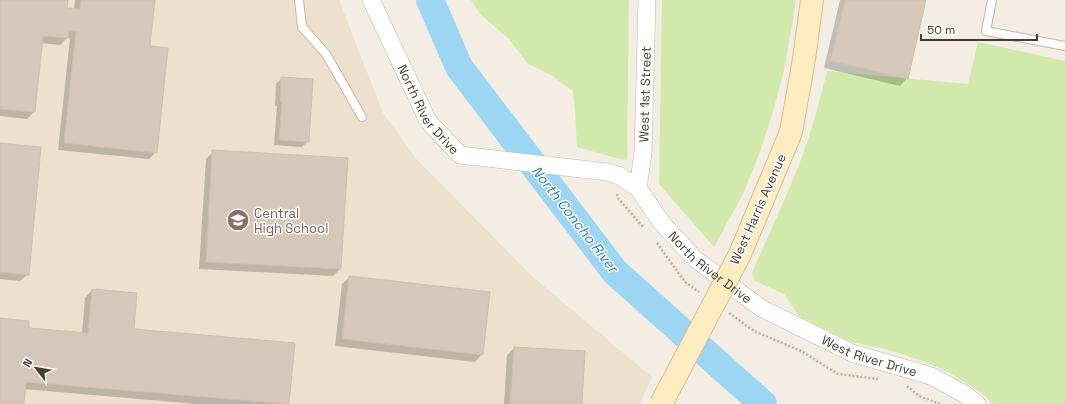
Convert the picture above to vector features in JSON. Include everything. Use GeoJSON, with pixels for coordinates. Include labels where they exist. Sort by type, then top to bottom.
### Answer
{"type":"FeatureCollection","features":[{"type":"Feature","properties":{"kind":"street","name":"North River Drive"},"geometry":{"type":"LineString","coordinates":[[371,0],[428,121],[460,155],[607,172],[618,175],[638,188],[661,222],[695,259],[761,308]]}},
{"type":"Feature","properties":{"kind":"street","name":"West 1st Street"},"geometry":{"type":"LineString","coordinates":[[638,188],[643,153],[647,0]]}},
{"type":"Feature","properties":{"kind":"street","name":"West Harris Avenue"},"geometry":{"type":"LineString","coordinates":[[661,404],[740,254],[791,132],[804,60],[812,0]]}},
{"type":"Feature","properties":{"kind":"street","name":"West River Drive"},"geometry":{"type":"LineString","coordinates":[[761,308],[852,353],[931,376],[966,395],[977,404]]}},
{"type":"Feature","properties":{"kind":"lane"},"geometry":{"type":"LineString","coordinates":[[299,0],[302,27],[326,54],[362,116]]}},
{"type":"Feature","properties":{"kind":"lane"},"geometry":{"type":"LineString","coordinates":[[992,0],[986,31],[1065,46]]}},
{"type":"Feature","properties":{"kind":"shaded area","name":"Central High School"},"geometry":{"type":"Polygon","coordinates":[[[0,0],[339,0],[383,113],[418,161],[534,278],[652,377],[640,404],[0,404],[0,0]]]}},
{"type":"Feature","properties":{"kind":"green space"},"geometry":{"type":"Polygon","coordinates":[[[471,0],[629,0],[627,160],[577,147],[573,91],[551,75],[527,63],[509,39],[480,14],[471,0]]]}},
{"type":"Feature","properties":{"kind":"green space"},"geometry":{"type":"Polygon","coordinates":[[[662,0],[796,0],[785,66],[773,112],[760,152],[743,194],[714,247],[659,184],[662,0]]]}},
{"type":"Feature","properties":{"kind":"green space"},"geometry":{"type":"Polygon","coordinates":[[[978,42],[1065,61],[1065,404],[993,404],[982,393],[950,373],[920,360],[886,349],[851,342],[799,316],[784,294],[755,281],[752,273],[802,157],[816,114],[827,71],[968,84],[978,42]]]}},
{"type":"Feature","properties":{"kind":"building"},"geometry":{"type":"Polygon","coordinates":[[[0,0],[68,0],[67,8],[80,9],[81,0],[155,0],[150,46],[168,48],[157,153],[64,143],[76,31],[69,31],[68,38],[43,36],[35,112],[0,109],[0,0]]]}},
{"type":"Feature","properties":{"kind":"building"},"geometry":{"type":"Polygon","coordinates":[[[845,0],[926,0],[908,79],[830,61],[845,0]]]}},
{"type":"Feature","properties":{"kind":"building"},"geometry":{"type":"Polygon","coordinates":[[[281,77],[313,79],[309,142],[279,140],[282,101],[280,101],[281,77]]]}},
{"type":"Feature","properties":{"kind":"building"},"geometry":{"type":"Polygon","coordinates":[[[0,143],[41,147],[29,275],[0,272],[0,143]]]}},
{"type":"Feature","properties":{"kind":"building"},"geometry":{"type":"Polygon","coordinates":[[[212,150],[348,158],[341,269],[206,262],[212,150]]]}},
{"type":"Feature","properties":{"kind":"building"},"geometry":{"type":"Polygon","coordinates":[[[349,276],[490,292],[483,355],[342,339],[349,276]]]}},
{"type":"Feature","properties":{"kind":"building"},"geometry":{"type":"Polygon","coordinates":[[[92,289],[137,293],[134,329],[295,343],[289,404],[26,382],[24,404],[0,404],[0,318],[29,321],[29,328],[88,333],[92,289]]]}},
{"type":"Feature","properties":{"kind":"building"},"geometry":{"type":"Polygon","coordinates":[[[514,347],[585,351],[582,404],[510,404],[514,347]]]}},
{"type":"Feature","properties":{"kind":"waterway","name":"North Concho River"},"geometry":{"type":"LineString","coordinates":[[430,0],[459,67],[615,272],[763,404]]}},
{"type":"Feature","properties":{"kind":"place","name":"Central High School"},"geometry":{"type":"Point","coordinates":[238,220]}}]}
